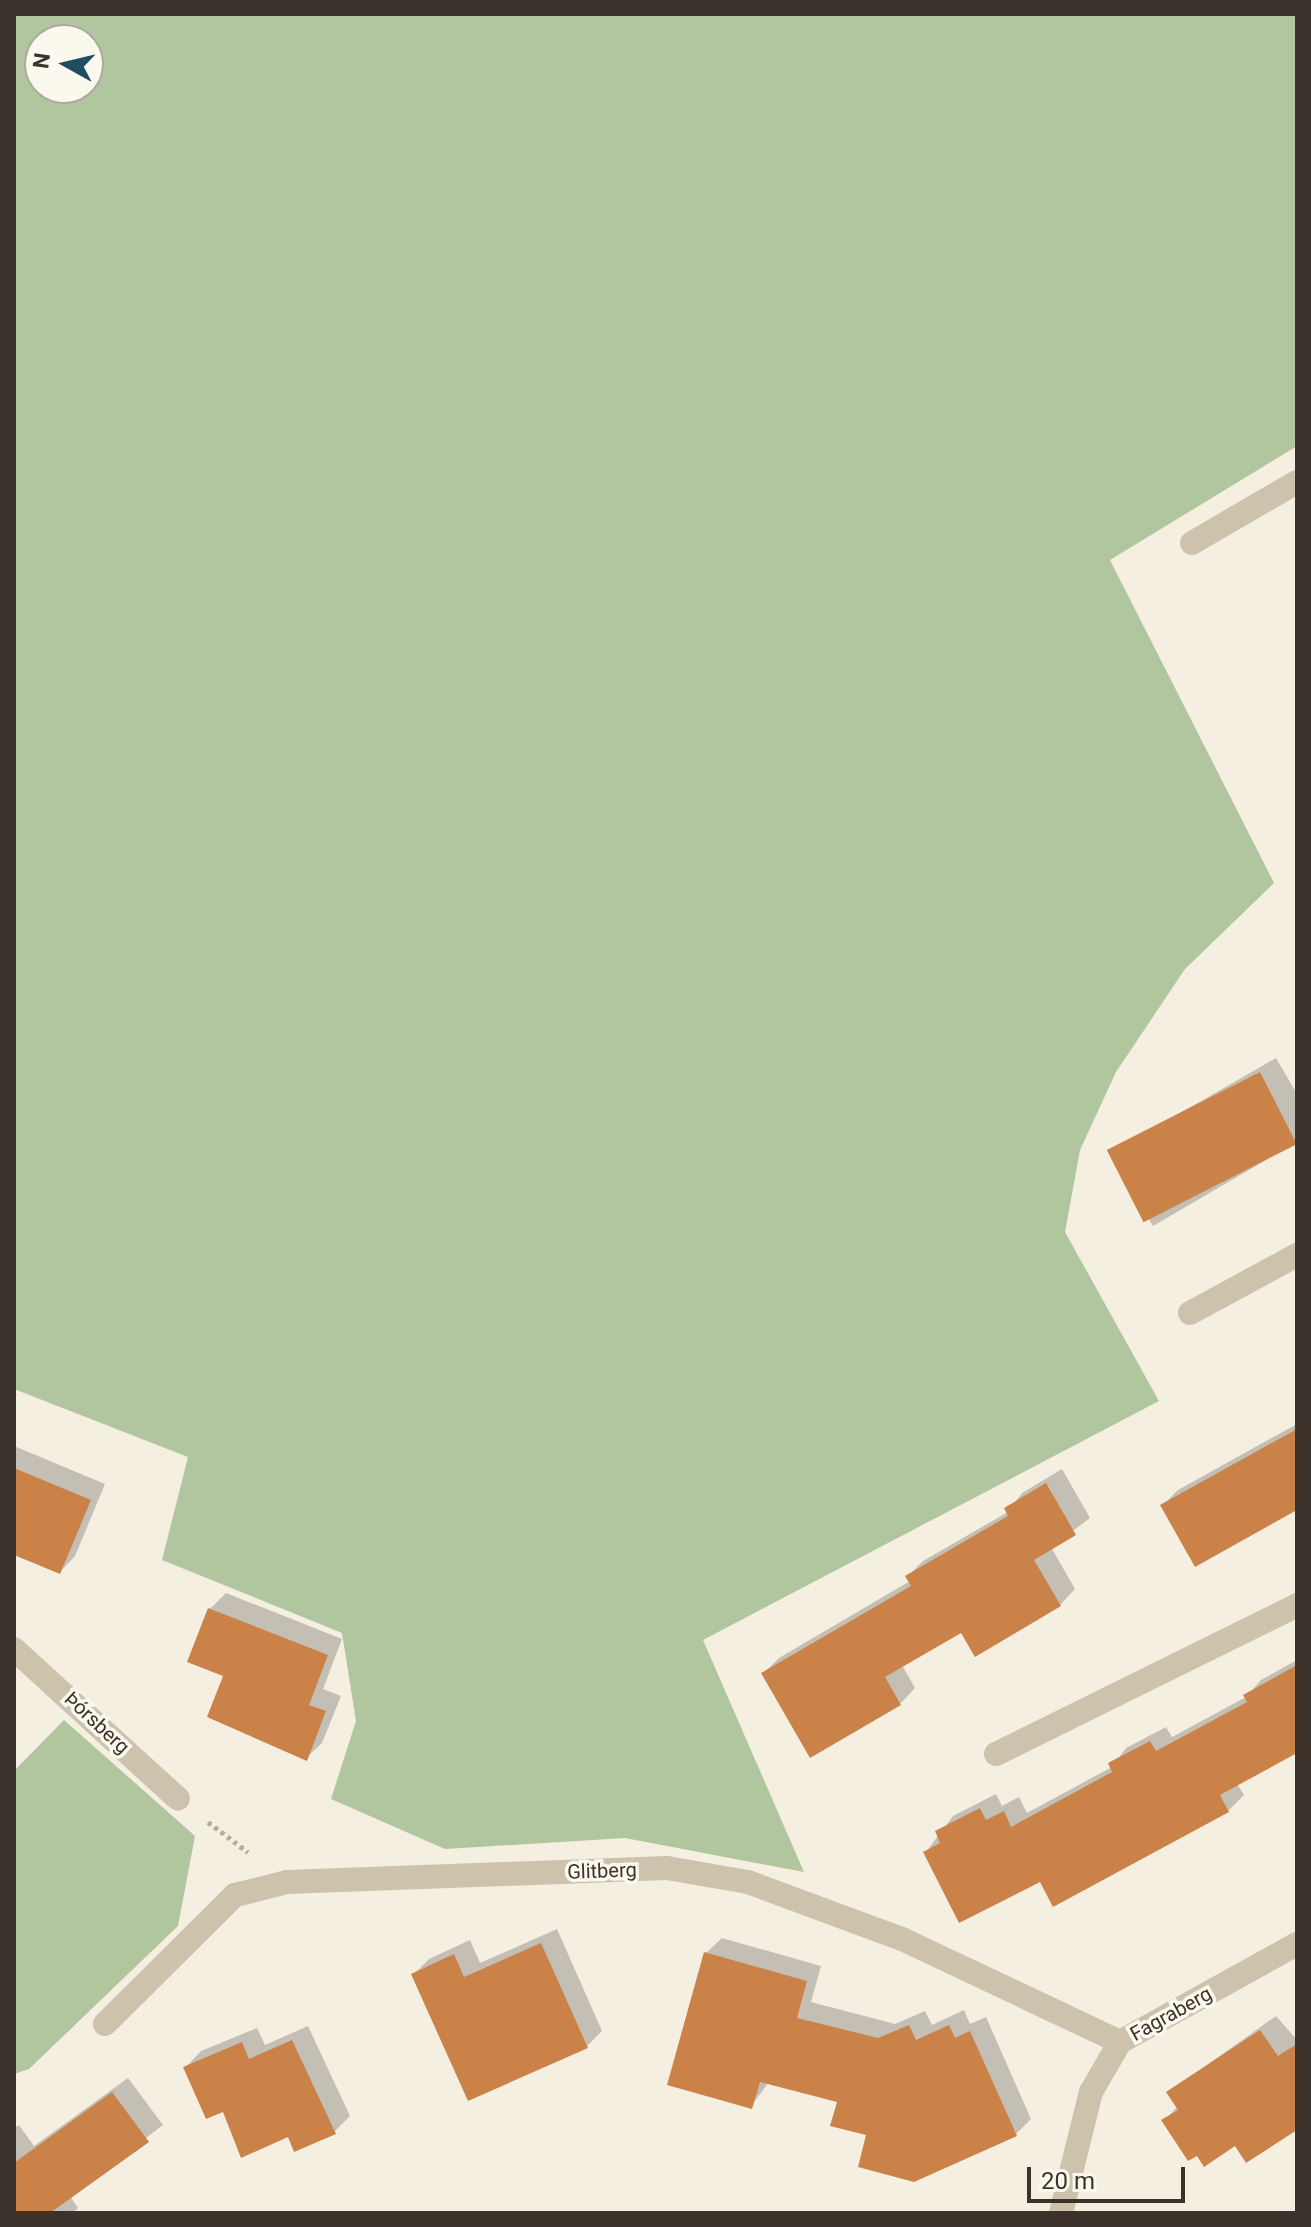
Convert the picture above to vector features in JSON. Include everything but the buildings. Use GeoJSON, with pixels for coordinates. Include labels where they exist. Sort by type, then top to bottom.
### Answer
{"type":"FeatureCollection","features":[{"type":"Feature","properties":{"kind":"street"},"geometry":{"type":"LineString","coordinates":[[1192,543],[1297,482]]}},
{"type":"Feature","properties":{"kind":"street"},"geometry":{"type":"LineString","coordinates":[[1190,1313],[1297,1255]]}},
{"type":"Feature","properties":{"kind":"street"},"geometry":{"type":"LineString","coordinates":[[996,1754],[1297,1605]]}},
{"type":"Feature","properties":{"kind":"street","name":"Þórsberg"},"geometry":{"type":"LineString","coordinates":[[14,1649],[178,1799]]}},
{"type":"Feature","properties":{"kind":"street","name":"Glitberg"},"geometry":{"type":"LineString","coordinates":[[105,2024],[235,1895],[287,1882],[667,1868],[748,1882],[902,1939],[1120,2042]]}},
{"type":"Feature","properties":{"kind":"street","name":"Fagraberg"},"geometry":{"type":"LineString","coordinates":[[1061,2213],[1091,2092],[1120,2042],[1297,1944]]}},
{"type":"Feature","properties":{"kind":"path"},"geometry":{"type":"LineString","coordinates":[[178,1799],[287,1882]]}},
{"type":"Feature","properties":{"kind":"green space"},"geometry":{"type":"Polygon","coordinates":[[[14,14],[1297,14],[1297,446],[1110,560],[1274,883],[1185,969],[1116,1072],[1080,1150],[1065,1232],[1159,1401],[703,1640],[804,1872],[625,1838],[445,1849],[331,1799],[356,1721],[342,1633],[162,1560],[188,1457],[14,1389],[14,14]]]}},
{"type":"Feature","properties":{"kind":"green space"},"geometry":{"type":"Polygon","coordinates":[[[64,1720],[195,1836],[178,1926],[29,2069],[14,2074],[14,1771],[64,1720]]]}}]}
